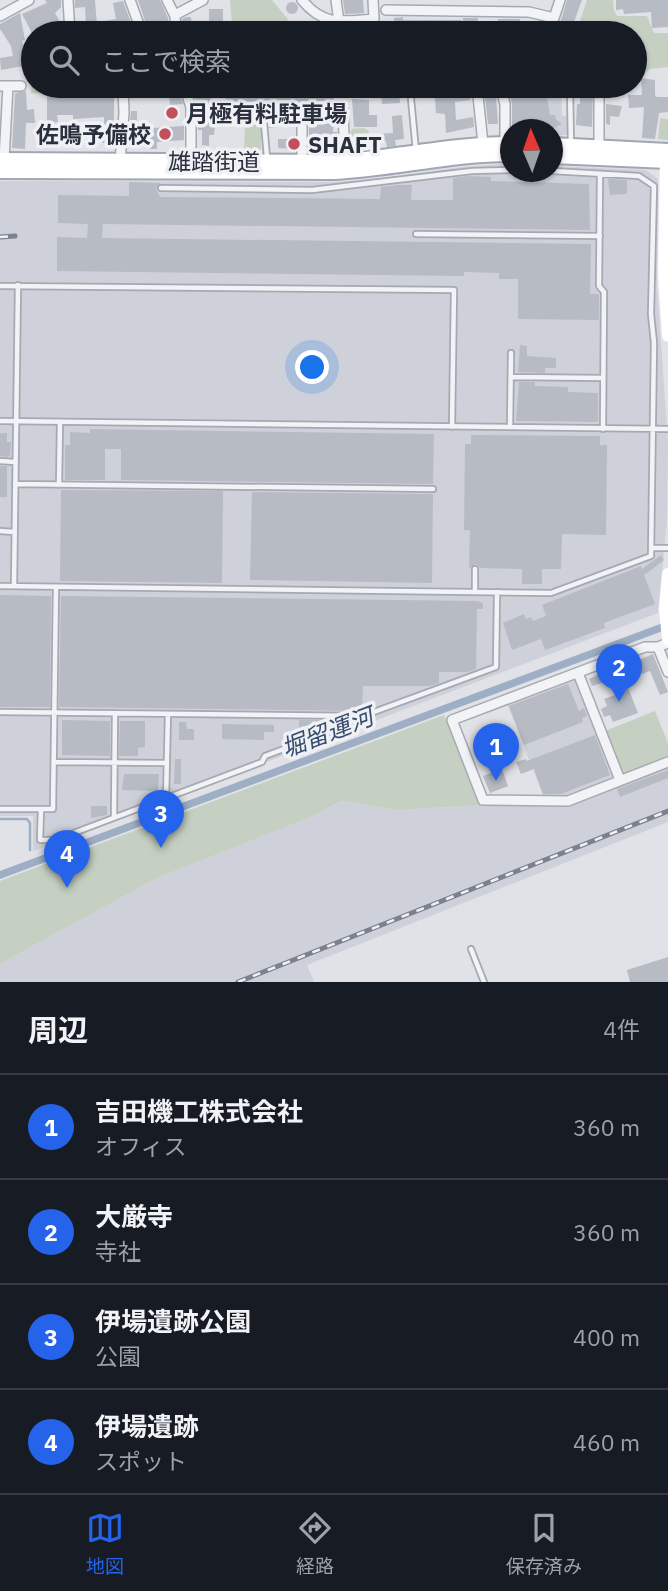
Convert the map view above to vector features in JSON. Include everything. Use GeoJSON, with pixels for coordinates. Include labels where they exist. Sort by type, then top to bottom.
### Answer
{"type":"FeatureCollection","features":[{"type":"Feature","properties":{"kind":"main road","name":"雄踏街道"},"geometry":{"type":"LineString","coordinates":[[1,164],[345,161],[483,144],[500,146]]}},
{"type":"Feature","properties":{"kind":"main road"},"geometry":{"type":"LineString","coordinates":[[563,146],[599,147],[667,156]]}},
{"type":"Feature","properties":{"kind":"main road","name":"雄踏街道"},"geometry":{"type":"LineString","coordinates":[[1,164],[308,173],[376,169],[471,156],[500,149]]}},
{"type":"Feature","properties":{"kind":"main road"},"geometry":{"type":"LineString","coordinates":[[563,156],[667,156]]}},
{"type":"Feature","properties":{"kind":"street"},"geometry":{"type":"LineString","coordinates":[[0,16],[29,0]]}},
{"type":"Feature","properties":{"kind":"street"},"geometry":{"type":"LineString","coordinates":[[68,0],[69,21]]}},
{"type":"Feature","properties":{"kind":"street"},"geometry":{"type":"LineString","coordinates":[[130,0],[138,21]]}},
{"type":"Feature","properties":{"kind":"street"},"geometry":{"type":"LineString","coordinates":[[167,0],[175,21]]}},
{"type":"Feature","properties":{"kind":"street"},"geometry":{"type":"LineString","coordinates":[[175,15],[203,0]]}},
{"type":"Feature","properties":{"kind":"street"},"geometry":{"type":"LineString","coordinates":[[302,0],[316,15],[336,21]]}},
{"type":"Feature","properties":{"kind":"street"},"geometry":{"type":"LineString","coordinates":[[337,0],[339,21]]}},
{"type":"Feature","properties":{"kind":"street"},"geometry":{"type":"LineString","coordinates":[[351,21],[374,19],[373,0]]}},
{"type":"Feature","properties":{"kind":"street"},"geometry":{"type":"LineString","coordinates":[[386,9],[406,5],[465,5],[528,12],[554,18],[560,0]]}},
{"type":"Feature","properties":{"kind":"street"},"geometry":{"type":"LineString","coordinates":[[1,164],[4,86],[21,86]]}},
{"type":"Feature","properties":{"kind":"street"},"geometry":{"type":"LineString","coordinates":[[120,161],[123,98]]}},
{"type":"Feature","properties":{"kind":"street"},"geometry":{"type":"LineString","coordinates":[[188,98],[191,107],[191,161]]}},
{"type":"Feature","properties":{"kind":"street"},"geometry":{"type":"LineString","coordinates":[[478,98],[483,144]]}},
{"type":"Feature","properties":{"kind":"street"},"geometry":{"type":"LineString","coordinates":[[503,98],[506,119]]}},
{"type":"Feature","properties":{"kind":"street"},"geometry":{"type":"LineString","coordinates":[[599,98],[599,147]]}},
{"type":"Feature","properties":{"kind":"street"},"geometry":{"type":"LineString","coordinates":[[343,110],[345,161]]}},
{"type":"Feature","properties":{"kind":"street"},"geometry":{"type":"LineString","coordinates":[[302,126],[302,162]]}},
{"type":"Feature","properties":{"kind":"street"},"geometry":{"type":"LineString","coordinates":[[667,156],[664,274],[668,336]]}},
{"type":"Feature","properties":{"kind":"street"},"geometry":{"type":"LineString","coordinates":[[668,574],[665,636],[668,672]]}},
{"type":"Feature","properties":{"kind":"street"},"geometry":{"type":"LineString","coordinates":[[665,636],[645,648],[452,720],[483,800],[568,801],[668,762]]}},
{"type":"Feature","properties":{"kind":"street"},"geometry":{"type":"LineString","coordinates":[[578,673],[620,780]]}},
{"type":"Feature","properties":{"kind":"lane"},"geometry":{"type":"LineString","coordinates":[[411,98],[416,153]]}},
{"type":"Feature","properties":{"kind":"lane"},"geometry":{"type":"LineString","coordinates":[[570,98],[571,146]]}},
{"type":"Feature","properties":{"kind":"lane"},"geometry":{"type":"LineString","coordinates":[[264,123],[267,162]]}},
{"type":"Feature","properties":{"kind":"lane"},"geometry":{"type":"LineString","coordinates":[[429,162],[432,177]]}},
{"type":"Feature","properties":{"kind":"lane"},"geometry":{"type":"LineString","coordinates":[[161,188],[312,190],[472,171],[500,170]]}},
{"type":"Feature","properties":{"kind":"lane"},"geometry":{"type":"LineString","coordinates":[[0,586],[551,593],[651,556],[654,186],[639,176],[563,172]]}},
{"type":"Feature","properties":{"kind":"lane"},"geometry":{"type":"LineString","coordinates":[[600,174],[599,286],[604,292],[603,429]]}},
{"type":"Feature","properties":{"kind":"lane"},"geometry":{"type":"LineString","coordinates":[[415,234],[600,236]]}},
{"type":"Feature","properties":{"kind":"lane"},"geometry":{"type":"LineString","coordinates":[[13,586],[18,285]]}},
{"type":"Feature","properties":{"kind":"lane"},"geometry":{"type":"LineString","coordinates":[[0,286],[454,290],[452,427]]}},
{"type":"Feature","properties":{"kind":"lane"},"geometry":{"type":"LineString","coordinates":[[510,427],[511,353]]}},
{"type":"Feature","properties":{"kind":"lane"},"geometry":{"type":"LineString","coordinates":[[511,377],[603,378]]}},
{"type":"Feature","properties":{"kind":"lane"},"geometry":{"type":"LineString","coordinates":[[0,421],[668,429]]}},
{"type":"Feature","properties":{"kind":"lane"},"geometry":{"type":"LineString","coordinates":[[59,485],[60,422]]}},
{"type":"Feature","properties":{"kind":"lane"},"geometry":{"type":"LineString","coordinates":[[0,461],[15,461]]}},
{"type":"Feature","properties":{"kind":"lane"},"geometry":{"type":"LineString","coordinates":[[15,484],[433,489]]}},
{"type":"Feature","properties":{"kind":"lane"},"geometry":{"type":"LineString","coordinates":[[0,531],[14,531]]}},
{"type":"Feature","properties":{"kind":"lane"},"geometry":{"type":"LineString","coordinates":[[651,548],[668,548]]}},
{"type":"Feature","properties":{"kind":"lane"},"geometry":{"type":"LineString","coordinates":[[475,569],[475,592]]}},
{"type":"Feature","properties":{"kind":"lane"},"geometry":{"type":"LineString","coordinates":[[0,809],[53,809],[56,587]]}},
{"type":"Feature","properties":{"kind":"lane"},"geometry":{"type":"LineString","coordinates":[[0,712],[363,716],[496,667],[497,592]]}},
{"type":"Feature","properties":{"kind":"lane"},"geometry":{"type":"LineString","coordinates":[[114,818],[115,713]]}},
{"type":"Feature","properties":{"kind":"lane"},"geometry":{"type":"LineString","coordinates":[[166,798],[167,714]]}},
{"type":"Feature","properties":{"kind":"lane"},"geometry":{"type":"LineString","coordinates":[[41,809],[40,840],[55,840],[262,762],[265,756],[345,726],[346,716]]}},
{"type":"Feature","properties":{"kind":"lane"},"geometry":{"type":"LineString","coordinates":[[54,762],[167,763]]}},
{"type":"Feature","properties":{"kind":"lane"},"geometry":{"type":"LineString","coordinates":[[471,949],[484,982]]}},
{"type":"Feature","properties":{"kind":"shaded area"},"geometry":{"type":"Polygon","coordinates":[[[527,98],[561,98],[562,116],[568,116],[569,135],[563,135],[563,119],[527,119],[527,98]]]}},
{"type":"Feature","properties":{"kind":"shaded area"},"geometry":{"type":"Polygon","coordinates":[[[500,165],[500,182],[563,182],[563,166],[646,170],[658,179],[657,286],[668,442],[667,520],[658,613],[33,851],[33,816],[0,816],[0,181],[336,182],[500,165]]]}},
{"type":"Feature","properties":{"kind":"shaded area"},"geometry":{"type":"Polygon","coordinates":[[[577,681],[614,775],[613,778],[567,795],[543,795],[507,704],[577,681]]]}},
{"type":"Feature","properties":{"kind":"shaded area"},"geometry":{"type":"Polygon","coordinates":[[[668,767],[668,822],[307,965],[314,982],[0,982],[0,964],[157,878],[311,817],[343,801],[399,810],[479,805],[569,806],[668,767]]]}},
{"type":"Feature","properties":{"kind":"green space"},"geometry":{"type":"Polygon","coordinates":[[[230,0],[272,0],[288,21],[232,21],[230,0]]]}},
{"type":"Feature","properties":{"kind":"green space"},"geometry":{"type":"Polygon","coordinates":[[[587,0],[613,0],[617,16],[647,16],[654,33],[668,33],[668,67],[647,72],[647,21],[580,21],[587,0]]]}},
{"type":"Feature","properties":{"kind":"green space"},"geometry":{"type":"Polygon","coordinates":[[[660,118],[668,119],[668,140],[658,139],[660,118]]]}},
{"type":"Feature","properties":{"kind":"green space"},"geometry":{"type":"Polygon","coordinates":[[[245,124],[261,125],[261,150],[244,150],[245,124]]]}},
{"type":"Feature","properties":{"kind":"green space"},"geometry":{"type":"Polygon","coordinates":[[[364,128],[369,131],[367,140],[349,137],[352,129],[364,128]]]}},
{"type":"Feature","properties":{"kind":"green space"},"geometry":{"type":"Polygon","coordinates":[[[655,711],[668,743],[668,756],[621,772],[605,731],[655,711]]]}},
{"type":"Feature","properties":{"kind":"green space"},"geometry":{"type":"Polygon","coordinates":[[[444,715],[479,805],[399,810],[342,801],[311,817],[157,878],[0,964],[0,881],[444,715]]]}},
{"type":"Feature","properties":{"kind":"water"},"geometry":{"type":"Polygon","coordinates":[[[668,621],[668,629],[0,879],[0,871],[668,621]]]}},
{"type":"Feature","properties":{"kind":"building"},"geometry":{"type":"Polygon","coordinates":[[[45,0],[61,0],[61,7],[55,13],[59,21],[26,21],[22,14],[47,3],[45,0]]]}},
{"type":"Feature","properties":{"kind":"building"},"geometry":{"type":"Polygon","coordinates":[[[75,0],[95,0],[97,21],[86,21],[85,7],[75,8],[75,0]]]}},
{"type":"Feature","properties":{"kind":"building"},"geometry":{"type":"Polygon","coordinates":[[[138,0],[160,0],[168,21],[145,21],[138,0]]]}},
{"type":"Feature","properties":{"kind":"building"},"geometry":{"type":"Polygon","coordinates":[[[343,0],[363,0],[364,13],[345,14],[343,0]]]}},
{"type":"Feature","properties":{"kind":"building"},"geometry":{"type":"Polygon","coordinates":[[[567,0],[582,0],[574,21],[561,21],[567,0]]]}},
{"type":"Feature","properties":{"kind":"building"},"geometry":{"type":"Polygon","coordinates":[[[616,0],[668,0],[668,27],[652,28],[651,12],[624,14],[623,9],[616,10],[616,0]]]}},
{"type":"Feature","properties":{"kind":"building"},"geometry":{"type":"Polygon","coordinates":[[[123,1],[130,21],[104,21],[116,19],[113,3],[123,1]]]}},
{"type":"Feature","properties":{"kind":"building"},"geometry":{"type":"Polygon","coordinates":[[[287,3],[297,3],[297,13],[287,13],[287,3]]]}},
{"type":"Feature","properties":{"kind":"building"},"geometry":{"type":"Polygon","coordinates":[[[209,9],[223,9],[223,21],[209,21],[209,9]]]}},
{"type":"Feature","properties":{"kind":"building"},"geometry":{"type":"Polygon","coordinates":[[[20,13],[21,66],[1,70],[0,58],[13,56],[0,24],[20,13]]]}},
{"type":"Feature","properties":{"kind":"building"},"geometry":{"type":"Polygon","coordinates":[[[191,17],[191,21],[182,21],[191,17]]]}},
{"type":"Feature","properties":{"kind":"building"},"geometry":{"type":"Polygon","coordinates":[[[403,17],[403,20],[462,21],[394,21],[394,18],[403,17]]]}},
{"type":"Feature","properties":{"kind":"building"},"geometry":{"type":"Polygon","coordinates":[[[463,18],[478,18],[478,21],[463,21],[463,18]]]}},
{"type":"Feature","properties":{"kind":"building"},"geometry":{"type":"Polygon","coordinates":[[[498,19],[520,21],[498,21],[498,19]]]}},
{"type":"Feature","properties":{"kind":"building"},"geometry":{"type":"Polygon","coordinates":[[[647,79],[655,80],[657,97],[668,97],[668,112],[659,113],[655,139],[642,138],[644,107],[629,108],[628,98],[647,98],[647,79]]]}},
{"type":"Feature","properties":{"kind":"building"},"geometry":{"type":"Polygon","coordinates":[[[21,92],[21,98],[26,98],[27,110],[34,109],[35,123],[26,123],[25,149],[12,148],[15,93],[21,92]]]}},
{"type":"Feature","properties":{"kind":"building"},"geometry":{"type":"Polygon","coordinates":[[[47,98],[114,98],[114,143],[102,143],[104,117],[73,119],[73,115],[57,115],[58,122],[47,123],[47,98]]]}},
{"type":"Feature","properties":{"kind":"building"},"geometry":{"type":"Polygon","coordinates":[[[169,98],[181,98],[183,104],[170,105],[169,98]]]}},
{"type":"Feature","properties":{"kind":"building"},"geometry":{"type":"Polygon","coordinates":[[[195,98],[210,98],[211,103],[226,102],[226,98],[334,98],[333,132],[337,132],[338,149],[321,152],[321,144],[309,144],[309,125],[305,120],[299,120],[295,124],[277,122],[276,128],[269,128],[269,117],[261,116],[262,111],[235,107],[235,113],[222,113],[222,126],[215,127],[214,135],[209,135],[209,146],[202,145],[195,98]]]}},
{"type":"Feature","properties":{"kind":"building"},"geometry":{"type":"Polygon","coordinates":[[[381,98],[400,98],[400,103],[382,104],[381,98]]]}},
{"type":"Feature","properties":{"kind":"building"},"geometry":{"type":"Polygon","coordinates":[[[435,98],[470,98],[455,102],[456,120],[473,117],[474,127],[446,133],[445,114],[436,113],[435,98]]]}},
{"type":"Feature","properties":{"kind":"building"},"geometry":{"type":"Polygon","coordinates":[[[485,98],[496,98],[498,124],[488,124],[485,98]]]}},
{"type":"Feature","properties":{"kind":"building"},"geometry":{"type":"Polygon","coordinates":[[[511,98],[547,98],[550,115],[555,115],[556,119],[512,119],[511,98]]]}},
{"type":"Feature","properties":{"kind":"building"},"geometry":{"type":"Polygon","coordinates":[[[580,98],[593,98],[592,127],[576,125],[577,104],[580,104],[580,98]]]}},
{"type":"Feature","properties":{"kind":"building"},"geometry":{"type":"Polygon","coordinates":[[[352,99],[369,100],[369,115],[377,115],[377,127],[354,127],[352,99]]]}},
{"type":"Feature","properties":{"kind":"building"},"geometry":{"type":"Polygon","coordinates":[[[606,104],[622,106],[619,117],[610,116],[610,125],[606,124],[606,104]]]}},
{"type":"Feature","properties":{"kind":"building"},"geometry":{"type":"Polygon","coordinates":[[[131,111],[137,111],[137,129],[184,126],[184,140],[157,142],[157,149],[148,149],[148,145],[128,144],[131,111]]]}},
{"type":"Feature","properties":{"kind":"building"},"geometry":{"type":"Polygon","coordinates":[[[402,115],[404,139],[395,140],[396,146],[387,147],[386,141],[378,142],[377,134],[393,133],[392,116],[402,115]]]}},
{"type":"Feature","properties":{"kind":"building"},"geometry":{"type":"Polygon","coordinates":[[[278,139],[295,139],[295,149],[278,148],[278,139]]]}},
{"type":"Feature","properties":{"kind":"building"},"geometry":{"type":"Polygon","coordinates":[[[491,177],[491,181],[500,182],[589,184],[590,230],[103,224],[102,238],[591,244],[590,294],[599,294],[599,320],[518,319],[518,279],[499,279],[499,273],[464,272],[464,276],[57,271],[57,237],[87,238],[88,224],[58,223],[58,195],[129,196],[129,182],[160,183],[156,189],[160,197],[380,199],[381,187],[412,185],[411,200],[453,200],[453,178],[491,177]]]}},
{"type":"Feature","properties":{"kind":"building"},"geometry":{"type":"Polygon","coordinates":[[[608,179],[627,180],[627,194],[610,195],[608,179]]]}},
{"type":"Feature","properties":{"kind":"building"},"geometry":{"type":"Polygon","coordinates":[[[520,345],[527,346],[527,356],[556,358],[556,368],[545,368],[545,373],[518,372],[520,345]]]}},
{"type":"Feature","properties":{"kind":"building"},"geometry":{"type":"Polygon","coordinates":[[[519,382],[535,382],[535,386],[568,387],[568,392],[598,393],[598,422],[516,421],[519,382]]]}},
{"type":"Feature","properties":{"kind":"building"},"geometry":{"type":"Polygon","coordinates":[[[90,429],[434,434],[433,484],[121,480],[121,449],[105,449],[105,480],[65,480],[65,445],[70,445],[70,432],[90,433],[90,429]]]}},
{"type":"Feature","properties":{"kind":"building"},"geometry":{"type":"Polygon","coordinates":[[[0,433],[7,433],[7,442],[11,442],[10,455],[7,457],[0,456],[0,433]]]}},
{"type":"Feature","properties":{"kind":"building"},"geometry":{"type":"Polygon","coordinates":[[[471,435],[600,436],[600,445],[607,445],[606,535],[562,534],[561,569],[542,569],[542,584],[522,584],[522,569],[480,568],[476,564],[469,568],[470,530],[464,530],[465,444],[471,444],[471,435]]]}},
{"type":"Feature","properties":{"kind":"building"},"geometry":{"type":"Polygon","coordinates":[[[0,466],[7,466],[7,497],[0,497],[0,466]]]}},
{"type":"Feature","properties":{"kind":"building"},"geometry":{"type":"Polygon","coordinates":[[[61,490],[223,491],[222,583],[60,581],[61,490]]]}},
{"type":"Feature","properties":{"kind":"building"},"geometry":{"type":"Polygon","coordinates":[[[252,492],[433,494],[432,583],[250,580],[252,492]]]}},
{"type":"Feature","properties":{"kind":"building"},"geometry":{"type":"Polygon","coordinates":[[[661,555],[664,560],[644,575],[655,604],[604,623],[605,628],[545,650],[541,639],[512,650],[503,623],[524,614],[526,619],[531,617],[533,621],[546,616],[542,605],[641,566],[642,569],[661,555]]]}},
{"type":"Feature","properties":{"kind":"building"},"geometry":{"type":"Polygon","coordinates":[[[0,595],[51,596],[50,707],[0,707],[0,595]]]}},
{"type":"Feature","properties":{"kind":"building"},"geometry":{"type":"Polygon","coordinates":[[[61,596],[477,601],[483,603],[483,609],[477,609],[476,669],[468,672],[439,672],[439,683],[429,686],[363,686],[362,711],[59,707],[61,596]]]}},
{"type":"Feature","properties":{"kind":"building"},"geometry":{"type":"Polygon","coordinates":[[[653,654],[668,692],[660,695],[650,671],[625,680],[638,713],[613,722],[610,715],[604,717],[601,709],[607,706],[604,699],[615,695],[609,681],[592,686],[589,679],[631,660],[634,662],[653,654]]]}},
{"type":"Feature","properties":{"kind":"building"},"geometry":{"type":"Polygon","coordinates":[[[568,684],[579,711],[584,708],[587,716],[582,718],[583,722],[524,745],[509,706],[568,684]]]}},
{"type":"Feature","properties":{"kind":"building"},"geometry":{"type":"Polygon","coordinates":[[[62,720],[110,721],[110,756],[62,755],[62,720]]]}},
{"type":"Feature","properties":{"kind":"building"},"geometry":{"type":"Polygon","coordinates":[[[299,720],[326,720],[326,728],[299,728],[299,720]]]}},
{"type":"Feature","properties":{"kind":"building"},"geometry":{"type":"Polygon","coordinates":[[[120,721],[145,721],[145,747],[138,748],[138,756],[119,756],[120,721]]]}},
{"type":"Feature","properties":{"kind":"building"},"geometry":{"type":"Polygon","coordinates":[[[179,722],[186,722],[187,729],[194,729],[194,740],[179,740],[179,722]]]}},
{"type":"Feature","properties":{"kind":"building"},"geometry":{"type":"Polygon","coordinates":[[[222,724],[274,725],[274,732],[264,732],[264,740],[222,739],[222,724]]]}},
{"type":"Feature","properties":{"kind":"building"},"geometry":{"type":"Polygon","coordinates":[[[595,735],[610,775],[561,794],[543,794],[534,769],[521,774],[516,762],[527,761],[595,735]]]}},
{"type":"Feature","properties":{"kind":"building"},"geometry":{"type":"Polygon","coordinates":[[[175,759],[181,759],[181,784],[174,784],[175,759]]]}},
{"type":"Feature","properties":{"kind":"building"},"geometry":{"type":"Polygon","coordinates":[[[502,769],[508,786],[490,793],[483,776],[502,769]]]}},
{"type":"Feature","properties":{"kind":"building"},"geometry":{"type":"Polygon","coordinates":[[[668,770],[668,778],[620,797],[617,789],[668,770]]]}},
{"type":"Feature","properties":{"kind":"building"},"geometry":{"type":"Polygon","coordinates":[[[124,774],[159,774],[158,791],[122,790],[124,774]]]}},
{"type":"Feature","properties":{"kind":"building"},"geometry":{"type":"Polygon","coordinates":[[[91,806],[107,806],[107,815],[91,818],[91,806]]]}},
{"type":"Feature","properties":{"kind":"building"},"geometry":{"type":"Polygon","coordinates":[[[668,957],[668,982],[630,982],[627,970],[668,957]]]}},
{"type":"Feature","properties":{"kind":"waterway"},"geometry":{"type":"LineString","coordinates":[[0,819],[27,819],[30,823],[30,850]]}},
{"type":"Feature","properties":{"kind":"railway"},"geometry":{"type":"LineString","coordinates":[[0,237],[15,236]]}},
{"type":"Feature","properties":{"kind":"railway"},"geometry":{"type":"LineString","coordinates":[[238,982],[668,811]]}},
{"type":"Feature","properties":{"kind":"place","name":"月極有料駐車場"},"geometry":{"type":"Point","coordinates":[172,113]}},
{"type":"Feature","properties":{"kind":"place","name":"佐鳴予備校"},"geometry":{"type":"Point","coordinates":[165,134]}},
{"type":"Feature","properties":{"kind":"place","name":"SHAFT"},"geometry":{"type":"Point","coordinates":[294,144]}},
{"type":"Feature","properties":{"kind":"place","name":"大厳寺"},"geometry":{"type":"Point","coordinates":[619,702]}},
{"type":"Feature","properties":{"kind":"place","name":"吉田機工株式会社"},"geometry":{"type":"Point","coordinates":[496,781]}},
{"type":"Feature","properties":{"kind":"place","name":"伊場遺跡公園"},"geometry":{"type":"Point","coordinates":[161,848]}},
{"type":"Feature","properties":{"kind":"place","name":"伊場遺跡"},"geometry":{"type":"Point","coordinates":[67,888]}},
{"type":"Feature","properties":{"kind":"water label","name":"堀留運河"},"geometry":{"type":"Point","coordinates":[327,732]}}]}
